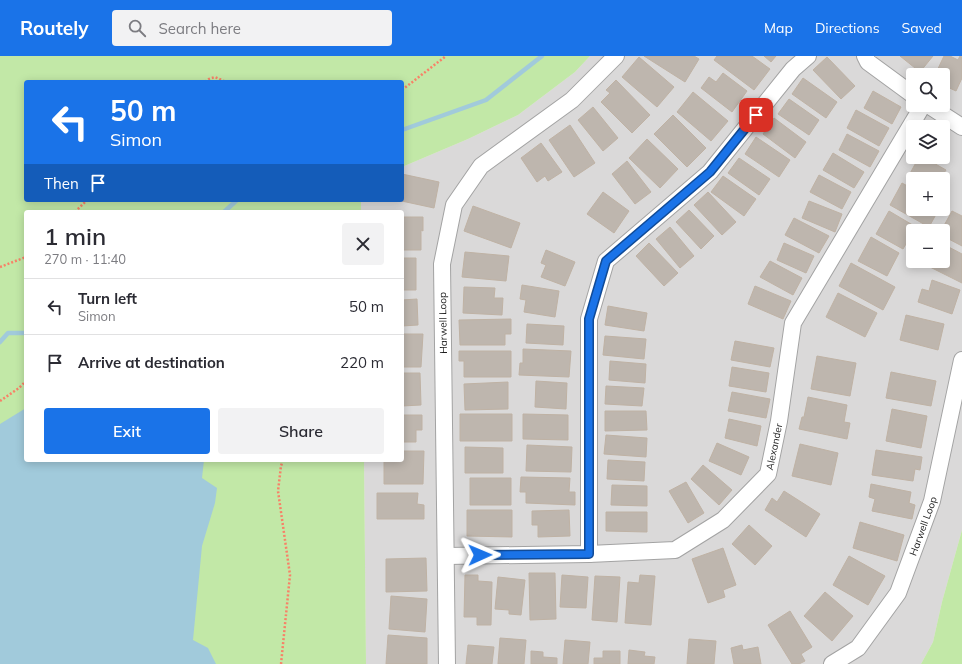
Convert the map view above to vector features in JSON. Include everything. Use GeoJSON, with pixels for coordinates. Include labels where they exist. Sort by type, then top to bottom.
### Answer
{"type":"FeatureCollection","features":[{"type":"Feature","properties":{"kind":"street","name":"Harwell Loop"},"geometry":{"type":"LineString","coordinates":[[447,664],[442,264],[454,205],[481,166],[572,100],[616,56]]}},
{"type":"Feature","properties":{"kind":"street"},"geometry":{"type":"LineString","coordinates":[[589,554],[589,319],[606,261],[710,172],[793,69],[808,56]]}},
{"type":"Feature","properties":{"kind":"street"},"geometry":{"type":"LineString","coordinates":[[865,56],[868,62],[906,90]]}},
{"type":"Feature","properties":{"kind":"street","name":"Alexander"},"geometry":{"type":"LineString","coordinates":[[446,556],[589,554],[675,550],[723,520],[768,474],[779,421],[794,324],[919,112]]}},
{"type":"Feature","properties":{"kind":"street"},"geometry":{"type":"LineString","coordinates":[[939,112],[962,127]]}},
{"type":"Feature","properties":{"kind":"street","name":"Harwell Loop"},"geometry":{"type":"LineString","coordinates":[[832,664],[858,648],[898,593],[932,500],[962,360]]}},
{"type":"Feature","properties":{"kind":"path"},"geometry":{"type":"LineString","coordinates":[[404,88],[446,56]]}},
{"type":"Feature","properties":{"kind":"path"},"geometry":{"type":"LineString","coordinates":[[208,80],[215,77],[222,80]]}},
{"type":"Feature","properties":{"kind":"path"},"geometry":{"type":"LineString","coordinates":[[77,210],[85,202]]}},
{"type":"Feature","properties":{"kind":"path"},"geometry":{"type":"LineString","coordinates":[[0,267],[24,259]]}},
{"type":"Feature","properties":{"kind":"path"},"geometry":{"type":"LineString","coordinates":[[0,401],[24,383]]}},
{"type":"Feature","properties":{"kind":"path"},"geometry":{"type":"LineString","coordinates":[[281,664],[290,575],[278,491],[282,462]]}},
{"type":"Feature","properties":{"kind":"shaded area"},"geometry":{"type":"Polygon","coordinates":[[[590,56],[962,56],[962,530],[942,602],[933,642],[921,664],[366,664],[364,462],[404,462],[404,210],[361,210],[361,202],[404,202],[404,166],[468,139],[518,115],[575,72],[590,56]]]}},
{"type":"Feature","properties":{"kind":"green space"},"geometry":{"type":"Polygon","coordinates":[[[0,56],[590,56],[575,72],[518,115],[468,139],[404,166],[404,80],[24,80],[24,202],[361,202],[361,210],[24,210],[24,462],[364,462],[366,664],[0,664],[0,56]]]}},
{"type":"Feature","properties":{"kind":"green space"},"geometry":{"type":"Polygon","coordinates":[[[962,530],[962,664],[921,664],[933,642],[942,602],[962,530]]]}},
{"type":"Feature","properties":{"kind":"water"},"geometry":{"type":"Polygon","coordinates":[[[24,409],[24,462],[204,462],[202,478],[217,488],[215,503],[202,546],[193,640],[208,648],[216,664],[0,664],[0,424],[24,409]]]}},
{"type":"Feature","properties":{"kind":"building"},"geometry":{"type":"Polygon","coordinates":[[[644,56],[694,56],[699,59],[685,82],[644,56]]]}},
{"type":"Feature","properties":{"kind":"building"},"geometry":{"type":"Polygon","coordinates":[[[717,56],[752,56],[770,69],[754,90],[714,60],[717,56]]]}},
{"type":"Feature","properties":{"kind":"building"},"geometry":{"type":"Polygon","coordinates":[[[764,56],[776,56],[771,62],[764,56]]]}},
{"type":"Feature","properties":{"kind":"building"},"geometry":{"type":"Polygon","coordinates":[[[900,56],[933,56],[923,68],[915,68],[900,56]]]}},
{"type":"Feature","properties":{"kind":"building"},"geometry":{"type":"Polygon","coordinates":[[[944,56],[950,56],[958,60],[960,56],[962,57],[962,78],[956,91],[950,88],[950,68],[938,68],[944,56]]]}},
{"type":"Feature","properties":{"kind":"building"},"geometry":{"type":"Polygon","coordinates":[[[639,57],[674,87],[657,107],[622,77],[639,57]]]}},
{"type":"Feature","properties":{"kind":"building"},"geometry":{"type":"Polygon","coordinates":[[[827,57],[855,86],[841,99],[813,70],[827,57]]]}},
{"type":"Feature","properties":{"kind":"building"},"geometry":{"type":"Polygon","coordinates":[[[723,73],[747,91],[732,112],[701,88],[709,77],[716,82],[723,73]]]}},
{"type":"Feature","properties":{"kind":"building"},"geometry":{"type":"Polygon","coordinates":[[[803,78],[837,102],[826,118],[792,94],[803,78]]]}},
{"type":"Feature","properties":{"kind":"building"},"geometry":{"type":"Polygon","coordinates":[[[616,80],[650,115],[632,133],[601,102],[610,93],[606,90],[616,80]]]}},
{"type":"Feature","properties":{"kind":"building"},"geometry":{"type":"Polygon","coordinates":[[[873,91],[901,107],[892,124],[864,108],[873,91]]]}},
{"type":"Feature","properties":{"kind":"building"},"geometry":{"type":"Polygon","coordinates":[[[693,92],[728,121],[711,141],[677,112],[693,92]]]}},
{"type":"Feature","properties":{"kind":"building"},"geometry":{"type":"Polygon","coordinates":[[[789,99],[819,120],[809,135],[778,114],[789,99]]]}},
{"type":"Feature","properties":{"kind":"building"},"geometry":{"type":"Polygon","coordinates":[[[593,107],[618,138],[603,151],[578,120],[593,107]]]}},
{"type":"Feature","properties":{"kind":"building"},"geometry":{"type":"Polygon","coordinates":[[[856,110],[889,128],[879,146],[847,128],[856,110]]]}},
{"type":"Feature","properties":{"kind":"building"},"geometry":{"type":"Polygon","coordinates":[[[673,115],[706,148],[687,167],[654,134],[673,115]]]}},
{"type":"Feature","properties":{"kind":"building"},"geometry":{"type":"Polygon","coordinates":[[[774,118],[806,142],[795,158],[763,134],[774,118]]]}},
{"type":"Feature","properties":{"kind":"building"},"geometry":{"type":"Polygon","coordinates":[[[570,125],[595,163],[574,177],[549,140],[570,125]]]}},
{"type":"Feature","properties":{"kind":"building"},"geometry":{"type":"Polygon","coordinates":[[[847,134],[879,151],[870,167],[839,150],[847,134]]]}},
{"type":"Feature","properties":{"kind":"building"},"geometry":{"type":"Polygon","coordinates":[[[756,137],[790,160],[779,177],[745,154],[756,137]]]}},
{"type":"Feature","properties":{"kind":"building"},"geometry":{"type":"Polygon","coordinates":[[[647,139],[678,169],[660,188],[629,158],[647,139]]]}},
{"type":"Feature","properties":{"kind":"building"},"geometry":{"type":"Polygon","coordinates":[[[541,143],[562,172],[548,181],[545,176],[537,182],[521,158],[541,143]]]}},
{"type":"Feature","properties":{"kind":"building"},"geometry":{"type":"Polygon","coordinates":[[[833,153],[864,172],[854,188],[823,170],[833,153]]]}},
{"type":"Feature","properties":{"kind":"building"},"geometry":{"type":"Polygon","coordinates":[[[739,158],[770,179],[759,195],[728,173],[739,158]]]}},
{"type":"Feature","properties":{"kind":"building"},"geometry":{"type":"Polygon","coordinates":[[[627,161],[651,192],[635,204],[612,174],[627,161]]]}},
{"type":"Feature","properties":{"kind":"building"},"geometry":{"type":"Polygon","coordinates":[[[915,164],[935,164],[946,170],[945,172],[911,172],[915,164]]]}},
{"type":"Feature","properties":{"kind":"building"},"geometry":{"type":"Polygon","coordinates":[[[404,174],[439,182],[434,208],[404,202],[404,174]]]}},
{"type":"Feature","properties":{"kind":"building"},"geometry":{"type":"Polygon","coordinates":[[[819,175],[851,192],[842,209],[810,192],[819,175]]]}},
{"type":"Feature","properties":{"kind":"building"},"geometry":{"type":"Polygon","coordinates":[[[723,176],[756,199],[744,216],[711,192],[723,176]]]}},
{"type":"Feature","properties":{"kind":"building"},"geometry":{"type":"Polygon","coordinates":[[[902,183],[906,185],[906,214],[890,205],[902,183]]]}},
{"type":"Feature","properties":{"kind":"building"},"geometry":{"type":"Polygon","coordinates":[[[603,192],[629,211],[614,233],[587,214],[603,192]]]}},
{"type":"Feature","properties":{"kind":"building"},"geometry":{"type":"Polygon","coordinates":[[[708,192],[736,222],[722,235],[694,205],[708,192]]]}},
{"type":"Feature","properties":{"kind":"building"},"geometry":{"type":"Polygon","coordinates":[[[809,201],[842,214],[835,232],[802,218],[809,201]]]}},
{"type":"Feature","properties":{"kind":"building"},"geometry":{"type":"Polygon","coordinates":[[[473,206],[520,223],[511,248],[464,231],[473,206]]]}},
{"type":"Feature","properties":{"kind":"building"},"geometry":{"type":"Polygon","coordinates":[[[689,210],[714,236],[701,249],[676,222],[689,210]]]}},
{"type":"Feature","properties":{"kind":"building"},"geometry":{"type":"Polygon","coordinates":[[[889,211],[911,224],[906,224],[906,244],[903,249],[876,234],[889,211]]]}},
{"type":"Feature","properties":{"kind":"building"},"geometry":{"type":"Polygon","coordinates":[[[952,211],[962,216],[962,246],[950,240],[950,224],[945,224],[952,211]]]}},
{"type":"Feature","properties":{"kind":"building"},"geometry":{"type":"Polygon","coordinates":[[[910,216],[935,216],[931,224],[924,224],[910,216]]]}},
{"type":"Feature","properties":{"kind":"building"},"geometry":{"type":"Polygon","coordinates":[[[404,217],[423,217],[423,231],[421,230],[421,250],[404,250],[404,217]]]}},
{"type":"Feature","properties":{"kind":"building"},"geometry":{"type":"Polygon","coordinates":[[[794,218],[829,236],[819,253],[785,235],[794,218]]]}},
{"type":"Feature","properties":{"kind":"building"},"geometry":{"type":"Polygon","coordinates":[[[670,227],[694,256],[680,268],[656,239],[670,227]]]}},
{"type":"Feature","properties":{"kind":"building"},"geometry":{"type":"Polygon","coordinates":[[[871,237],[899,253],[887,276],[858,261],[871,237]]]}},
{"type":"Feature","properties":{"kind":"building"},"geometry":{"type":"Polygon","coordinates":[[[649,243],[678,273],[664,286],[636,256],[649,243]]]}},
{"type":"Feature","properties":{"kind":"building"},"geometry":{"type":"Polygon","coordinates":[[[784,243],[814,256],[806,273],[777,260],[784,243]]]}},
{"type":"Feature","properties":{"kind":"building"},"geometry":{"type":"Polygon","coordinates":[[[950,248],[962,254],[962,283],[932,268],[950,268],[950,248]]]}},
{"type":"Feature","properties":{"kind":"building"},"geometry":{"type":"Polygon","coordinates":[[[546,250],[575,262],[565,286],[541,277],[546,265],[541,263],[546,250]]]}},
{"type":"Feature","properties":{"kind":"building"},"geometry":{"type":"Polygon","coordinates":[[[465,252],[509,256],[506,281],[462,277],[465,252]]]}},
{"type":"Feature","properties":{"kind":"building"},"geometry":{"type":"Polygon","coordinates":[[[404,258],[416,258],[416,290],[404,290],[404,258]]]}},
{"type":"Feature","properties":{"kind":"building"},"geometry":{"type":"Polygon","coordinates":[[[770,261],[802,278],[793,295],[760,277],[770,261]]]}},
{"type":"Feature","properties":{"kind":"building"},"geometry":{"type":"Polygon","coordinates":[[[851,263],[895,287],[883,310],[839,286],[851,263]]]}},
{"type":"Feature","properties":{"kind":"building"},"geometry":{"type":"Polygon","coordinates":[[[932,280],[960,290],[952,314],[918,302],[922,289],[929,291],[932,280]]]}},
{"type":"Feature","properties":{"kind":"building"},"geometry":{"type":"Polygon","coordinates":[[[522,285],[559,291],[555,317],[524,312],[526,300],[520,299],[522,285]]]}},
{"type":"Feature","properties":{"kind":"building"},"geometry":{"type":"Polygon","coordinates":[[[755,286],[791,301],[783,319],[748,304],[755,286]]]}},
{"type":"Feature","properties":{"kind":"building"},"geometry":{"type":"Polygon","coordinates":[[[464,287],[495,288],[494,298],[503,298],[502,315],[463,313],[464,287]]]}},
{"type":"Feature","properties":{"kind":"building"},"geometry":{"type":"Polygon","coordinates":[[[838,293],[877,313],[865,337],[826,317],[838,293]]]}},
{"type":"Feature","properties":{"kind":"building"},"geometry":{"type":"Polygon","coordinates":[[[417,299],[418,325],[404,326],[404,300],[417,299]]]}},
{"type":"Feature","properties":{"kind":"building"},"geometry":{"type":"Polygon","coordinates":[[[608,306],[647,313],[644,331],[605,325],[608,306]]]}},
{"type":"Feature","properties":{"kind":"building"},"geometry":{"type":"Polygon","coordinates":[[[906,315],[944,324],[938,350],[900,340],[906,315]]]}},
{"type":"Feature","properties":{"kind":"building"},"geometry":{"type":"Polygon","coordinates":[[[511,319],[511,334],[505,334],[505,345],[460,345],[459,320],[511,319]]]}},
{"type":"Feature","properties":{"kind":"building"},"geometry":{"type":"Polygon","coordinates":[[[527,324],[564,326],[563,345],[526,343],[527,324]]]}},
{"type":"Feature","properties":{"kind":"building"},"geometry":{"type":"Polygon","coordinates":[[[404,334],[423,334],[421,367],[404,367],[404,334]]]}},
{"type":"Feature","properties":{"kind":"building"},"geometry":{"type":"Polygon","coordinates":[[[605,336],[646,339],[644,359],[603,355],[605,336]]]}},
{"type":"Feature","properties":{"kind":"building"},"geometry":{"type":"Polygon","coordinates":[[[735,341],[774,348],[770,367],[731,360],[735,341]]]}},
{"type":"Feature","properties":{"kind":"building"},"geometry":{"type":"Polygon","coordinates":[[[523,349],[571,351],[569,377],[519,375],[520,363],[523,363],[523,349]]]}},
{"type":"Feature","properties":{"kind":"building"},"geometry":{"type":"Polygon","coordinates":[[[459,351],[511,351],[511,377],[464,377],[464,361],[459,361],[459,351]]]}},
{"type":"Feature","properties":{"kind":"building"},"geometry":{"type":"Polygon","coordinates":[[[817,356],[856,363],[850,396],[811,389],[817,356]]]}},
{"type":"Feature","properties":{"kind":"building"},"geometry":{"type":"Polygon","coordinates":[[[610,361],[646,364],[645,383],[609,380],[610,361]]]}},
{"type":"Feature","properties":{"kind":"building"},"geometry":{"type":"Polygon","coordinates":[[[732,367],[769,373],[766,392],[729,386],[732,367]]]}},
{"type":"Feature","properties":{"kind":"building"},"geometry":{"type":"Polygon","coordinates":[[[891,372],[936,381],[931,406],[886,398],[891,372]]]}},
{"type":"Feature","properties":{"kind":"building"},"geometry":{"type":"Polygon","coordinates":[[[404,373],[420,373],[421,405],[404,406],[404,373]]]}},
{"type":"Feature","properties":{"kind":"building"},"geometry":{"type":"Polygon","coordinates":[[[536,381],[567,383],[566,409],[535,407],[536,381]]]}},
{"type":"Feature","properties":{"kind":"building"},"geometry":{"type":"Polygon","coordinates":[[[508,382],[508,409],[465,410],[464,384],[508,382]]]}},
{"type":"Feature","properties":{"kind":"building"},"geometry":{"type":"Polygon","coordinates":[[[606,386],[644,388],[642,406],[605,404],[606,386]]]}},
{"type":"Feature","properties":{"kind":"building"},"geometry":{"type":"Polygon","coordinates":[[[732,392],[770,399],[766,418],[728,411],[732,392]]]}},
{"type":"Feature","properties":{"kind":"building"},"geometry":{"type":"Polygon","coordinates":[[[808,397],[847,405],[844,422],[850,423],[847,439],[799,429],[802,417],[804,417],[808,397]]]}},
{"type":"Feature","properties":{"kind":"building"},"geometry":{"type":"Polygon","coordinates":[[[892,409],[927,416],[921,448],[886,441],[892,409]]]}},
{"type":"Feature","properties":{"kind":"building"},"geometry":{"type":"Polygon","coordinates":[[[605,411],[646,411],[647,430],[605,431],[605,411]]]}},
{"type":"Feature","properties":{"kind":"building"},"geometry":{"type":"Polygon","coordinates":[[[460,414],[512,414],[512,441],[460,441],[460,414]]]}},
{"type":"Feature","properties":{"kind":"building"},"geometry":{"type":"Polygon","coordinates":[[[523,414],[568,415],[568,440],[523,439],[523,414]]]}},
{"type":"Feature","properties":{"kind":"building"},"geometry":{"type":"Polygon","coordinates":[[[404,415],[422,415],[422,430],[416,430],[416,442],[404,442],[404,415]]]}},
{"type":"Feature","properties":{"kind":"building"},"geometry":{"type":"Polygon","coordinates":[[[729,419],[761,426],[757,446],[725,438],[729,419]]]}},
{"type":"Feature","properties":{"kind":"building"},"geometry":{"type":"Polygon","coordinates":[[[606,435],[647,438],[646,457],[604,454],[606,435]]]}},
{"type":"Feature","properties":{"kind":"building"},"geometry":{"type":"Polygon","coordinates":[[[717,443],[749,457],[741,475],[709,461],[717,443]]]}},
{"type":"Feature","properties":{"kind":"building"},"geometry":{"type":"Polygon","coordinates":[[[800,444],[838,453],[831,485],[792,476],[800,444]]]}},
{"type":"Feature","properties":{"kind":"building"},"geometry":{"type":"Polygon","coordinates":[[[527,445],[572,447],[571,472],[526,471],[527,445]]]}},
{"type":"Feature","properties":{"kind":"building"},"geometry":{"type":"Polygon","coordinates":[[[465,447],[503,448],[503,473],[465,473],[465,447]]]}},
{"type":"Feature","properties":{"kind":"building"},"geometry":{"type":"Polygon","coordinates":[[[876,450],[922,457],[920,470],[915,469],[913,481],[872,475],[876,450]]]}},
{"type":"Feature","properties":{"kind":"building"},"geometry":{"type":"Polygon","coordinates":[[[404,451],[424,451],[423,484],[384,484],[384,462],[404,462],[404,451]]]}},
{"type":"Feature","properties":{"kind":"building"},"geometry":{"type":"Polygon","coordinates":[[[608,460],[645,462],[644,481],[607,479],[608,460]]]}},
{"type":"Feature","properties":{"kind":"building"},"geometry":{"type":"Polygon","coordinates":[[[703,465],[732,490],[719,505],[691,479],[703,465]]]}},
{"type":"Feature","properties":{"kind":"building"},"geometry":{"type":"Polygon","coordinates":[[[521,477],[570,478],[569,492],[575,492],[575,505],[526,503],[526,492],[520,492],[521,477]]]}},
{"type":"Feature","properties":{"kind":"building"},"geometry":{"type":"Polygon","coordinates":[[[470,478],[511,478],[511,505],[470,505],[470,478]]]}},
{"type":"Feature","properties":{"kind":"building"},"geometry":{"type":"Polygon","coordinates":[[[686,482],[704,513],[688,523],[669,491],[686,482]]]}},
{"type":"Feature","properties":{"kind":"building"},"geometry":{"type":"Polygon","coordinates":[[[871,484],[911,492],[909,503],[915,505],[912,519],[872,511],[875,499],[869,497],[871,484]]]}},
{"type":"Feature","properties":{"kind":"building"},"geometry":{"type":"Polygon","coordinates":[[[612,485],[647,486],[647,506],[611,505],[612,485]]]}},
{"type":"Feature","properties":{"kind":"building"},"geometry":{"type":"Polygon","coordinates":[[[784,491],[820,514],[806,537],[765,510],[772,498],[777,502],[784,491]]]}},
{"type":"Feature","properties":{"kind":"building"},"geometry":{"type":"Polygon","coordinates":[[[377,493],[418,493],[417,504],[424,505],[424,519],[377,519],[377,493]]]}},
{"type":"Feature","properties":{"kind":"building"},"geometry":{"type":"Polygon","coordinates":[[[467,510],[512,510],[512,537],[467,536],[467,510]]]}},
{"type":"Feature","properties":{"kind":"building"},"geometry":{"type":"Polygon","coordinates":[[[569,510],[570,536],[538,537],[538,525],[532,525],[532,511],[569,510]]]}},
{"type":"Feature","properties":{"kind":"building"},"geometry":{"type":"Polygon","coordinates":[[[606,512],[647,512],[647,532],[606,531],[606,512]]]}},
{"type":"Feature","properties":{"kind":"building"},"geometry":{"type":"Polygon","coordinates":[[[860,522],[904,535],[897,561],[853,548],[860,522]]]}},
{"type":"Feature","properties":{"kind":"building"},"geometry":{"type":"Polygon","coordinates":[[[749,525],[772,546],[755,565],[732,544],[749,525]]]}},
{"type":"Feature","properties":{"kind":"building"},"geometry":{"type":"Polygon","coordinates":[[[723,548],[736,585],[723,590],[725,597],[708,603],[692,559],[723,548]]]}},
{"type":"Feature","properties":{"kind":"building"},"geometry":{"type":"Polygon","coordinates":[[[849,556],[885,576],[868,605],[833,585],[849,556]]]}},
{"type":"Feature","properties":{"kind":"building"},"geometry":{"type":"Polygon","coordinates":[[[426,558],[427,591],[386,592],[386,559],[426,558]]]}},
{"type":"Feature","properties":{"kind":"building"},"geometry":{"type":"Polygon","coordinates":[[[529,573],[555,573],[556,619],[530,620],[529,573]]]}},
{"type":"Feature","properties":{"kind":"building"},"geometry":{"type":"Polygon","coordinates":[[[465,575],[478,575],[478,581],[492,582],[491,625],[477,625],[477,617],[464,617],[465,575]]]}},
{"type":"Feature","properties":{"kind":"building"},"geometry":{"type":"Polygon","coordinates":[[[562,575],[588,577],[586,608],[560,607],[562,575]]]}},
{"type":"Feature","properties":{"kind":"building"},"geometry":{"type":"Polygon","coordinates":[[[640,575],[655,576],[651,625],[625,623],[628,582],[639,583],[640,575]]]}},
{"type":"Feature","properties":{"kind":"building"},"geometry":{"type":"Polygon","coordinates":[[[595,576],[620,577],[617,622],[592,620],[595,576]]]}},
{"type":"Feature","properties":{"kind":"building"},"geometry":{"type":"Polygon","coordinates":[[[498,577],[525,580],[521,615],[509,614],[509,610],[495,609],[498,577]]]}},
{"type":"Feature","properties":{"kind":"building"},"geometry":{"type":"Polygon","coordinates":[[[825,592],[853,616],[832,641],[804,616],[825,592]]]}},
{"type":"Feature","properties":{"kind":"building"},"geometry":{"type":"Polygon","coordinates":[[[391,596],[427,599],[425,632],[389,629],[391,596]]]}},
{"type":"Feature","properties":{"kind":"building"},"geometry":{"type":"Polygon","coordinates":[[[790,611],[812,647],[801,654],[805,661],[799,664],[792,664],[768,625],[790,611]]]}},
{"type":"Feature","properties":{"kind":"building"},"geometry":{"type":"Polygon","coordinates":[[[388,635],[427,638],[427,664],[386,664],[388,635]]]}},
{"type":"Feature","properties":{"kind":"building"},"geometry":{"type":"Polygon","coordinates":[[[500,638],[526,640],[524,664],[498,664],[500,638]]]}},
{"type":"Feature","properties":{"kind":"building"},"geometry":{"type":"Polygon","coordinates":[[[689,639],[716,641],[714,664],[687,664],[689,639]]]}},
{"type":"Feature","properties":{"kind":"building"},"geometry":{"type":"Polygon","coordinates":[[[565,640],[590,642],[588,664],[563,664],[565,640]]]}},
{"type":"Feature","properties":{"kind":"building"},"geometry":{"type":"Polygon","coordinates":[[[468,645],[494,647],[492,664],[466,664],[468,645]]]}},
{"type":"Feature","properties":{"kind":"building"},"geometry":{"type":"Polygon","coordinates":[[[742,645],[743,650],[758,647],[761,664],[734,664],[731,648],[742,645]]]}},
{"type":"Feature","properties":{"kind":"building"},"geometry":{"type":"Polygon","coordinates":[[[629,650],[645,652],[644,656],[655,657],[654,664],[628,664],[629,650]]]}},
{"type":"Feature","properties":{"kind":"building"},"geometry":{"type":"Polygon","coordinates":[[[531,651],[543,652],[543,657],[557,658],[557,664],[531,664],[531,651]]]}},
{"type":"Feature","properties":{"kind":"building"},"geometry":{"type":"Polygon","coordinates":[[[603,651],[620,651],[620,664],[594,664],[594,658],[603,658],[603,651]]]}},
{"type":"Feature","properties":{"kind":"waterway"},"geometry":{"type":"LineString","coordinates":[[404,129],[486,100],[542,56]]}},
{"type":"Feature","properties":{"kind":"waterway"},"geometry":{"type":"LineString","coordinates":[[226,210],[235,202]]}},
{"type":"Feature","properties":{"kind":"waterway"},"geometry":{"type":"LineString","coordinates":[[0,342],[8,333],[24,333]]}},
{"type":"Feature","properties":{"kind":"route"},"geometry":{"type":"LineString","coordinates":[[480,555],[589,554],[589,319],[606,261],[710,172],[756,115]]}}]}
